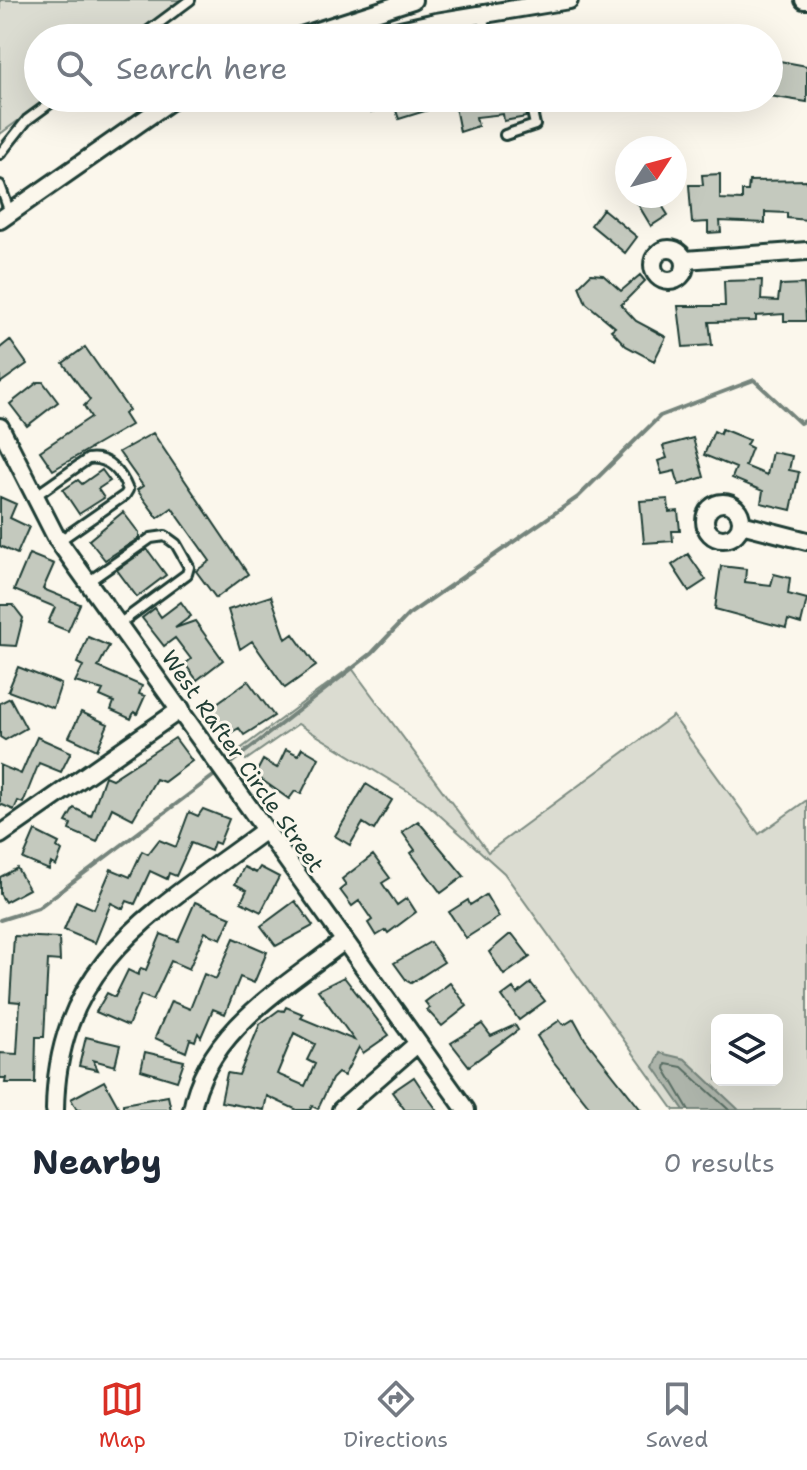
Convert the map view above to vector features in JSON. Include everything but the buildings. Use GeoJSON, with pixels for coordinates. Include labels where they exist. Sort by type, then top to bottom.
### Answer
{"type":"FeatureCollection","features":[{"type":"Feature","properties":{"kind":"street"},"geometry":{"type":"LineString","coordinates":[[338,24],[413,0]]}},
{"type":"Feature","properties":{"kind":"street"},"geometry":{"type":"LineString","coordinates":[[452,24],[474,15],[520,4],[569,0]]}},
{"type":"Feature","properties":{"kind":"street"},"geometry":{"type":"LineString","coordinates":[[5,217],[155,112]]}},
{"type":"Feature","properties":{"kind":"street"},"geometry":{"type":"LineString","coordinates":[[685,260],[807,251]]}},
{"type":"Feature","properties":{"kind":"street","name":"West Rafter Circle Street"},"geometry":{"type":"LineString","coordinates":[[0,427],[59,541],[466,1110]]}},
{"type":"Feature","properties":{"kind":"street"},"geometry":{"type":"LineString","coordinates":[[741,524],[807,541]]}},
{"type":"Feature","properties":{"kind":"street"},"geometry":{"type":"LineString","coordinates":[[0,835],[181,709]]}},
{"type":"Feature","properties":{"kind":"street"},"geometry":{"type":"LineString","coordinates":[[55,1110],[61,1043],[80,999],[116,944],[265,830]]}},
{"type":"Feature","properties":{"kind":"street"},"geometry":{"type":"LineString","coordinates":[[192,1110],[218,1049],[255,1008],[344,941]]}},
{"type":"Feature","properties":{"kind":"street"},"geometry":{"type":"LineString","coordinates":[[341,1110],[418,1043]]}},
{"type":"Feature","properties":{"kind":"lane"},"geometry":{"type":"LineString","coordinates":[[158,24],[190,0]]}},
{"type":"Feature","properties":{"kind":"lane"},"geometry":{"type":"LineString","coordinates":[[472,24],[474,15]]}},
{"type":"Feature","properties":{"kind":"lane"},"geometry":{"type":"LineString","coordinates":[[474,15],[479,24]]}},
{"type":"Feature","properties":{"kind":"lane"},"geometry":{"type":"LineString","coordinates":[[0,154],[27,120],[38,112]]}},
{"type":"Feature","properties":{"kind":"lane"},"geometry":{"type":"LineString","coordinates":[[505,135],[535,125],[532,112]]}},
{"type":"Feature","properties":{"kind":"lane"},"geometry":{"type":"LineString","coordinates":[[0,185],[5,217]]}},
{"type":"Feature","properties":{"kind":"lane"},"geometry":{"type":"LineString","coordinates":[[35,496],[88,459],[98,458],[108,463],[123,478],[128,490],[125,495],[59,541]]}},
{"type":"Feature","properties":{"kind":"lane"},"geometry":{"type":"LineString","coordinates":[[88,582],[151,538],[165,536],[181,551],[189,567],[187,574],[119,624]]}},
{"type":"Feature","properties":{"kind":"shaded area"},"geometry":{"type":"Polygon","coordinates":[[[0,0],[182,0],[150,24],[24,24],[24,112],[30,112],[0,134],[0,0]]]}},
{"type":"Feature","properties":{"kind":"shaded area"},"geometry":{"type":"Polygon","coordinates":[[[351,667],[488,852],[673,716],[759,834],[807,800],[807,1110],[674,1110],[504,873],[424,801],[298,724],[246,760],[239,750],[351,667]]]}},
{"type":"Feature","properties":{"kind":"water"},"geometry":{"type":"Polygon","coordinates":[[[660,1053],[685,1059],[739,1110],[684,1110],[654,1067],[660,1053]]]}},
{"type":"Feature","properties":{"kind":"waterway"},"geometry":{"type":"LineString","coordinates":[[227,766],[372,653],[408,615],[578,497],[660,416],[754,380],[800,423],[807,420]]}},
{"type":"Feature","properties":{"kind":"waterway"},"geometry":{"type":"LineString","coordinates":[[0,920],[38,908],[220,771]]}}]}
